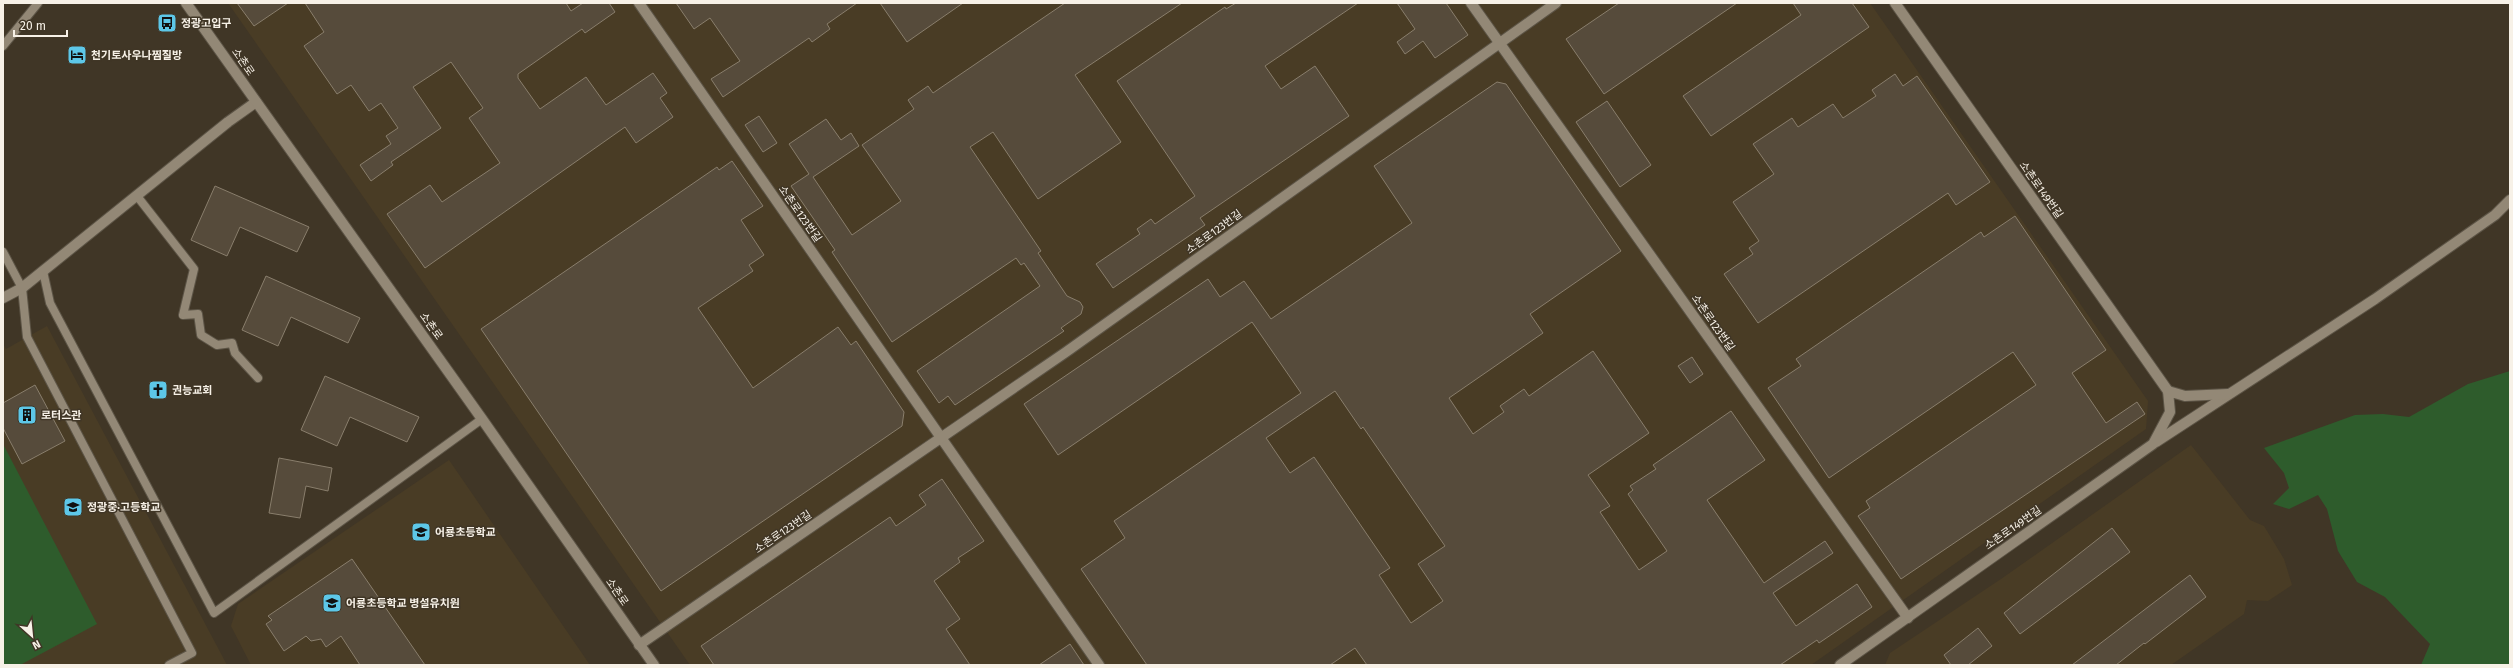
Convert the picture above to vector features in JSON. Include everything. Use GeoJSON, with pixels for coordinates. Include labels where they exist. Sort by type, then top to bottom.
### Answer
{"type":"FeatureCollection","features":[{"type":"Feature","properties":{"kind":"street","name":"소촌로"},"geometry":{"type":"LineString","coordinates":[[186,3],[482,419],[654,665]]}},
{"type":"Feature","properties":{"kind":"street","name":"소촌로123번길"},"geometry":{"type":"LineString","coordinates":[[639,3],[1099,665]]}},
{"type":"Feature","properties":{"kind":"street","name":"소촌로123번길"},"geometry":{"type":"LineString","coordinates":[[1472,3],[1908,618]]}},
{"type":"Feature","properties":{"kind":"street","name":"소촌로123번길"},"geometry":{"type":"LineString","coordinates":[[639,644],[1066,352],[1499,42],[1556,3]]}},
{"type":"Feature","properties":{"kind":"street","name":"소촌로149번길"},"geometry":{"type":"LineString","coordinates":[[1840,665],[2153,444],[2170,412],[2168,391],[1895,3]]}},
{"type":"Feature","properties":{"kind":"street"},"geometry":{"type":"LineString","coordinates":[[3,298],[22,288],[256,102]]}},
{"type":"Feature","properties":{"kind":"street"},"geometry":{"type":"LineString","coordinates":[[2153,444],[2375,299],[2495,214],[2510,200]]}},
{"type":"Feature","properties":{"kind":"street"},"geometry":{"type":"LineString","coordinates":[[2168,391],[2185,396],[2228,394]]}},
{"type":"Feature","properties":{"kind":"lane"},"geometry":{"type":"LineString","coordinates":[[3,46],[38,3]]}},
{"type":"Feature","properties":{"kind":"lane"},"geometry":{"type":"LineString","coordinates":[[138,196],[194,269],[183,315],[198,314],[202,335],[217,345],[232,342],[235,353],[258,378]]}},
{"type":"Feature","properties":{"kind":"lane"},"geometry":{"type":"LineString","coordinates":[[3,252],[22,288],[27,337],[192,653],[169,665]]}},
{"type":"Feature","properties":{"kind":"lane"},"geometry":{"type":"LineString","coordinates":[[43,271],[50,303],[214,613],[482,419]]}},
{"type":"Feature","properties":{"kind":"shaded area"},"geometry":{"type":"Polygon","coordinates":[[[228,3],[1870,3],[2148,401],[2146,429],[1811,665],[690,665],[228,3]]]}},
{"type":"Feature","properties":{"kind":"shaded area","name":"정광중·고등학교"},"geometry":{"type":"Polygon","coordinates":[[[47,326],[227,665],[3,665],[3,344],[6,349],[47,326]]]}},
{"type":"Feature","properties":{"kind":"shaded area"},"geometry":{"type":"Polygon","coordinates":[[[2191,445],[2250,520],[2264,526],[2284,559],[2292,585],[2268,601],[2247,600],[2244,614],[2171,665],[1885,665],[1890,653],[2001,579],[2191,445]]]}},
{"type":"Feature","properties":{"kind":"shaded area","name":"어룡초등학교"},"geometry":{"type":"Polygon","coordinates":[[[449,460],[590,665],[251,665],[231,626],[238,604],[449,460]]]}},
{"type":"Feature","properties":{"kind":"green space"},"geometry":{"type":"Polygon","coordinates":[[[2510,371],[2510,665],[2421,665],[2430,644],[2385,597],[2357,582],[2338,551],[2327,509],[2318,495],[2289,509],[2273,504],[2289,488],[2284,473],[2264,448],[2355,415],[2383,414],[2409,417],[2468,384],[2510,371]]]}},
{"type":"Feature","properties":{"kind":"green space"},"geometry":{"type":"Polygon","coordinates":[[[3,444],[97,624],[20,665],[3,665],[3,444]]]}},
{"type":"Feature","properties":{"kind":"building"},"geometry":{"type":"Polygon","coordinates":[[[237,3],[288,3],[254,26],[237,3]]]}},
{"type":"Feature","properties":{"kind":"building"},"geometry":{"type":"Polygon","coordinates":[[[305,3],[566,3],[571,11],[583,3],[609,3],[615,12],[585,33],[582,29],[518,74],[518,78],[540,109],[586,77],[606,105],[653,73],[667,93],[660,98],[673,117],[636,143],[625,127],[425,268],[387,214],[430,185],[442,202],[500,163],[469,118],[483,108],[451,62],[413,87],[441,128],[391,162],[393,165],[371,181],[360,165],[391,144],[386,136],[398,128],[381,103],[369,111],[351,85],[337,94],[304,46],[324,32],[305,3]]]}},
{"type":"Feature","properties":{"kind":"building"},"geometry":{"type":"Polygon","coordinates":[[[676,3],[857,3],[827,24],[830,29],[812,42],[809,38],[723,97],[711,79],[740,61],[710,18],[694,29],[676,3]]]}},
{"type":"Feature","properties":{"kind":"building"},"geometry":{"type":"Polygon","coordinates":[[[880,3],[963,3],[907,42],[880,3]]]}},
{"type":"Feature","properties":{"kind":"building"},"geometry":{"type":"Polygon","coordinates":[[[1065,3],[1182,3],[1075,75],[1121,142],[1038,199],[993,132],[970,147],[1041,251],[1038,253],[1067,296],[1080,302],[1083,307],[1081,314],[1061,328],[1064,331],[955,405],[948,396],[939,403],[917,371],[1040,286],[1024,263],[1021,265],[1016,258],[892,342],[832,252],[835,250],[791,186],[809,174],[789,144],[826,119],[841,140],[851,133],[859,146],[813,177],[852,235],[901,201],[862,145],[914,109],[908,100],[928,86],[933,93],[1065,3]]]}},
{"type":"Feature","properties":{"kind":"building"},"geometry":{"type":"Polygon","coordinates":[[[1236,3],[1358,3],[1265,66],[1281,89],[1315,66],[1349,116],[1200,218],[1205,225],[1113,288],[1096,264],[1140,234],[1137,229],[1151,219],[1155,224],[1195,196],[1117,81],[1225,7],[1226,9],[1236,3]]]}},
{"type":"Feature","properties":{"kind":"building"},"geometry":{"type":"Polygon","coordinates":[[[1397,3],[1446,3],[1468,35],[1435,58],[1423,41],[1405,54],[1397,42],[1415,29],[1397,3]]]}},
{"type":"Feature","properties":{"kind":"building"},"geometry":{"type":"Polygon","coordinates":[[[1619,3],[1737,3],[1604,94],[1566,39],[1619,3]]]}},
{"type":"Feature","properties":{"kind":"building"},"geometry":{"type":"Polygon","coordinates":[[[1793,3],[1852,3],[1869,27],[1711,136],[1683,96],[1801,15],[1793,3]]]}},
{"type":"Feature","properties":{"kind":"building"},"geometry":{"type":"Polygon","coordinates":[[[1895,74],[1903,86],[1917,76],[1990,182],[1956,205],[1948,193],[1758,323],[1724,274],[1753,254],[1749,248],[1759,241],[1733,202],[1774,174],[1753,144],[1792,118],[1798,127],[1833,104],[1843,118],[1876,96],[1872,90],[1895,74]]]}},
{"type":"Feature","properties":{"kind":"building"},"geometry":{"type":"Polygon","coordinates":[[[1497,82],[1506,84],[1621,251],[1530,314],[1543,333],[1449,398],[1473,434],[1504,412],[1500,406],[1524,389],[1529,396],[1593,351],[1649,433],[1588,475],[1610,506],[1600,512],[1639,570],[1667,551],[1628,494],[1633,490],[1630,486],[1656,469],[1653,465],[1731,411],[1765,460],[1707,500],[1764,583],[1825,541],[1833,553],[1773,593],[1796,626],[1857,584],[1872,607],[1819,643],[1817,640],[1780,665],[1367,665],[1355,648],[1330,665],[1147,665],[1081,569],[1125,538],[1114,521],[1301,393],[1252,322],[1058,455],[1024,404],[1208,279],[1220,297],[1244,281],[1271,319],[1412,223],[1374,166],[1497,82]],[[1335,391],[1266,438],[1290,473],[1314,457],[1390,568],[1379,575],[1411,623],[1443,601],[1418,564],[1445,546],[1363,427],[1361,429],[1335,391]]]}},
{"type":"Feature","properties":{"kind":"building"},"geometry":{"type":"Polygon","coordinates":[[[1607,101],[1651,165],[1620,187],[1576,122],[1607,101]]]}},
{"type":"Feature","properties":{"kind":"building"},"geometry":{"type":"Polygon","coordinates":[[[759,116],[777,143],[763,152],[745,125],[759,116]]]}},
{"type":"Feature","properties":{"kind":"building"},"geometry":{"type":"Polygon","coordinates":[[[732,161],[763,206],[741,220],[764,255],[749,265],[753,271],[698,308],[753,388],[838,327],[851,345],[856,341],[904,412],[902,426],[661,591],[481,329],[717,167],[719,170],[732,161]]]}},
{"type":"Feature","properties":{"kind":"building"},"geometry":{"type":"Polygon","coordinates":[[[215,186],[309,227],[297,252],[240,227],[227,256],[191,240],[215,186]]]}},
{"type":"Feature","properties":{"kind":"building"},"geometry":{"type":"Polygon","coordinates":[[[2015,216],[2106,350],[2072,373],[2106,423],[2137,402],[2145,414],[1901,579],[1858,516],[1870,508],[1866,501],[2036,385],[2013,352],[1829,478],[1768,388],[1801,366],[1796,359],[1981,232],[1984,237],[2015,216]]]}},
{"type":"Feature","properties":{"kind":"building"},"geometry":{"type":"Polygon","coordinates":[[[266,276],[360,318],[348,343],[291,317],[278,346],[242,330],[266,276]]]}},
{"type":"Feature","properties":{"kind":"building"},"geometry":{"type":"Polygon","coordinates":[[[1692,357],[1703,374],[1690,383],[1678,366],[1692,357]]]}},
{"type":"Feature","properties":{"kind":"building"},"geometry":{"type":"Polygon","coordinates":[[[325,376],[419,417],[407,442],[350,417],[337,446],[301,430],[325,376]]]}},
{"type":"Feature","properties":{"kind":"building","name":"로터스관"},"geometry":{"type":"Polygon","coordinates":[[[35,385],[65,441],[22,464],[3,428],[3,403],[35,385]]]}},
{"type":"Feature","properties":{"kind":"building"},"geometry":{"type":"Polygon","coordinates":[[[279,458],[332,468],[328,491],[306,486],[300,518],[269,513],[279,458]]]}},
{"type":"Feature","properties":{"kind":"building"},"geometry":{"type":"Polygon","coordinates":[[[942,479],[984,541],[958,558],[960,562],[934,581],[960,619],[946,629],[970,665],[714,665],[701,646],[890,517],[896,526],[926,505],[919,495],[942,479]]]}},
{"type":"Feature","properties":{"kind":"building"},"geometry":{"type":"Polygon","coordinates":[[[2112,528],[2130,552],[2020,634],[2004,613],[2112,528]]]}},
{"type":"Feature","properties":{"kind":"building"},"geometry":{"type":"Polygon","coordinates":[[[352,559],[425,665],[360,665],[341,636],[326,647],[321,639],[311,641],[306,636],[284,651],[266,624],[272,620],[268,616],[352,559]]]}},
{"type":"Feature","properties":{"kind":"building"},"geometry":{"type":"Polygon","coordinates":[[[2190,575],[2206,597],[2145,644],[2144,643],[2116,665],[2072,665],[2190,575]]]}},
{"type":"Feature","properties":{"kind":"building"},"geometry":{"type":"Polygon","coordinates":[[[1978,628],[1992,646],[1968,665],[1951,665],[1944,655],[1978,628]]]}},
{"type":"Feature","properties":{"kind":"building"},"geometry":{"type":"Polygon","coordinates":[[[1070,644],[1084,665],[1039,665],[1070,644]]]}},
{"type":"Feature","properties":{"kind":"place","name":"정광고입구"},"geometry":{"type":"Point","coordinates":[167,23]}},
{"type":"Feature","properties":{"kind":"place","name":"천기토사우나찜질방"},"geometry":{"type":"Point","coordinates":[77,55]}},
{"type":"Feature","properties":{"kind":"place","name":"권능교회"},"geometry":{"type":"Point","coordinates":[158,390]}},
{"type":"Feature","properties":{"kind":"place","name":"로터스관"},"geometry":{"type":"Point","coordinates":[27,415]}},
{"type":"Feature","properties":{"kind":"place","name":"정광중·고등학교"},"geometry":{"type":"Point","coordinates":[73,507]}},
{"type":"Feature","properties":{"kind":"place","name":"어룡초등학교"},"geometry":{"type":"Point","coordinates":[421,532]}},
{"type":"Feature","properties":{"kind":"place","name":"어룡초등학교 병설유치원"},"geometry":{"type":"Point","coordinates":[332,603]}}]}
